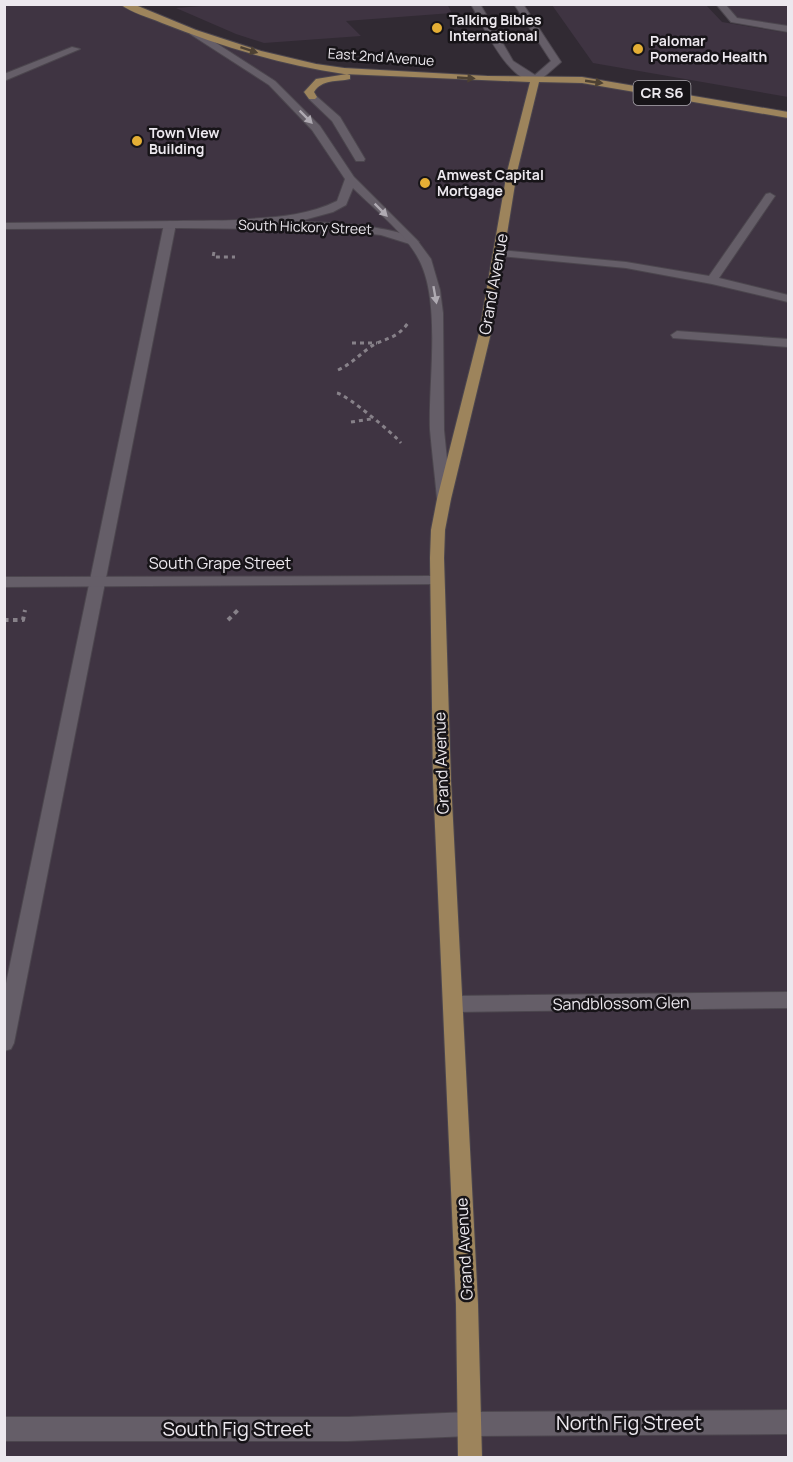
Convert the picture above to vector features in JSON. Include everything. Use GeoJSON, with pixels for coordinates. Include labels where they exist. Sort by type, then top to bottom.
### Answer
{"type":"FeatureCollection","features":[{"type":"Feature","properties":{"kind":"main road"},"geometry":{"type":"LineString","coordinates":[[475,4],[508,63],[535,80],[556,62],[518,4]]}},
{"type":"Feature","properties":{"kind":"main road"},"geometry":{"type":"LineString","coordinates":[[720,4],[734,20],[789,29]]}},
{"type":"Feature","properties":{"kind":"main road","name":"East 2nd Avenue"},"geometry":{"type":"LineString","coordinates":[[125,5],[193,32],[258,53],[316,67],[408,75],[535,80]]}},
{"type":"Feature","properties":{"kind":"main road","name":"East 2nd Avenue"},"geometry":{"type":"LineString","coordinates":[[193,32],[272,83],[316,128],[350,179],[412,242]]}},
{"type":"Feature","properties":{"kind":"main road"},"geometry":{"type":"LineString","coordinates":[[4,78],[75,49]]}},
{"type":"Feature","properties":{"kind":"main road"},"geometry":{"type":"LineString","coordinates":[[360,159],[336,119],[312,98],[310,88],[324,80],[408,75]]}},
{"type":"Feature","properties":{"kind":"main road","name":"CR S6"},"geometry":{"type":"LineString","coordinates":[[535,80],[600,82],[789,115]]}},
{"type":"Feature","properties":{"kind":"main road","name":"Grand Avenue"},"geometry":{"type":"LineString","coordinates":[[470,1458],[467,1304],[441,770],[436,581],[438,530],[485,333],[512,172],[535,80]]}},
{"type":"Feature","properties":{"kind":"main road"},"geometry":{"type":"LineString","coordinates":[[223,224],[309,216],[327,212],[342,203],[350,179]]}},
{"type":"Feature","properties":{"kind":"main road"},"geometry":{"type":"LineString","coordinates":[[712,280],[770,196]]}},
{"type":"Feature","properties":{"kind":"main road"},"geometry":{"type":"LineString","coordinates":[[4,1043],[170,224]]}},
{"type":"Feature","properties":{"kind":"main road","name":"South Hickory Street"},"geometry":{"type":"LineString","coordinates":[[4,226],[223,224],[367,229],[391,232],[412,242]]}},
{"type":"Feature","properties":{"kind":"main road"},"geometry":{"type":"LineString","coordinates":[[412,242],[425,259],[436,302],[439,348],[436,430],[444,499]]}},
{"type":"Feature","properties":{"kind":"main road"},"geometry":{"type":"LineString","coordinates":[[499,253],[626,265],[712,280],[789,298]]}},
{"type":"Feature","properties":{"kind":"main road"},"geometry":{"type":"LineString","coordinates":[[677,335],[788,341],[789,360]]}},
{"type":"Feature","properties":{"kind":"main road","name":"South Grape Street"},"geometry":{"type":"LineString","coordinates":[[4,582],[436,581]]}},
{"type":"Feature","properties":{"kind":"main road","name":"Sandblossom Glen"},"geometry":{"type":"LineString","coordinates":[[453,1004],[789,1000]]}},
{"type":"Feature","properties":{"kind":"main road","name":"North Fig Street"},"geometry":{"type":"LineString","coordinates":[[470,1424],[789,1422]]}},
{"type":"Feature","properties":{"kind":"main road","name":"South Fig Street"},"geometry":{"type":"LineString","coordinates":[[4,1429],[348,1429],[470,1424]]}},
{"type":"Feature","properties":{"kind":"path"},"geometry":{"type":"LineString","coordinates":[[214,248],[213,257],[235,257]]}},
{"type":"Feature","properties":{"kind":"path"},"geometry":{"type":"LineString","coordinates":[[338,370],[352,364],[363,352],[377,343],[400,334],[408,322]]}},
{"type":"Feature","properties":{"kind":"path"},"geometry":{"type":"LineString","coordinates":[[352,343],[377,343]]}},
{"type":"Feature","properties":{"kind":"path"},"geometry":{"type":"LineString","coordinates":[[337,393],[348,396],[372,418],[389,428],[401,443]]}},
{"type":"Feature","properties":{"kind":"path"},"geometry":{"type":"LineString","coordinates":[[351,422],[372,418]]}},
{"type":"Feature","properties":{"kind":"path"},"geometry":{"type":"LineString","coordinates":[[4,620],[23,620],[26,606]]}},
{"type":"Feature","properties":{"kind":"path"},"geometry":{"type":"LineString","coordinates":[[228,620],[243,606]]}},
{"type":"Feature","properties":{"kind":"shaded area"},"geometry":{"type":"Polygon","coordinates":[[[447,4],[452,13],[346,21],[361,36],[264,43],[236,34],[176,8],[214,5],[447,4]]]}},
{"type":"Feature","properties":{"kind":"shaded area"},"geometry":{"type":"Polygon","coordinates":[[[4,5],[124,5],[193,32],[316,67],[608,84],[788,115],[788,1457],[5,1457],[4,5]]]}},
{"type":"Feature","properties":{"kind":"shaded area"},"geometry":{"type":"Polygon","coordinates":[[[552,5],[706,5],[722,22],[788,33],[788,97],[593,63],[552,5]]]}},
{"type":"Feature","properties":{"kind":"shaded area"},"geometry":{"type":"Polygon","coordinates":[[[724,5],[788,5],[788,26],[736,18],[724,5]]]}},
{"type":"Feature","properties":{"kind":"place","name":"Talking Bibles International"},"geometry":{"type":"Point","coordinates":[437,28]}},
{"type":"Feature","properties":{"kind":"place","name":"Palomar Pomerado Health"},"geometry":{"type":"Point","coordinates":[638,49]}},
{"type":"Feature","properties":{"kind":"place","name":"Town View Building"},"geometry":{"type":"Point","coordinates":[137,141]}},
{"type":"Feature","properties":{"kind":"place","name":"Amwest Capital Mortgage"},"geometry":{"type":"Point","coordinates":[425,183]}}]}
